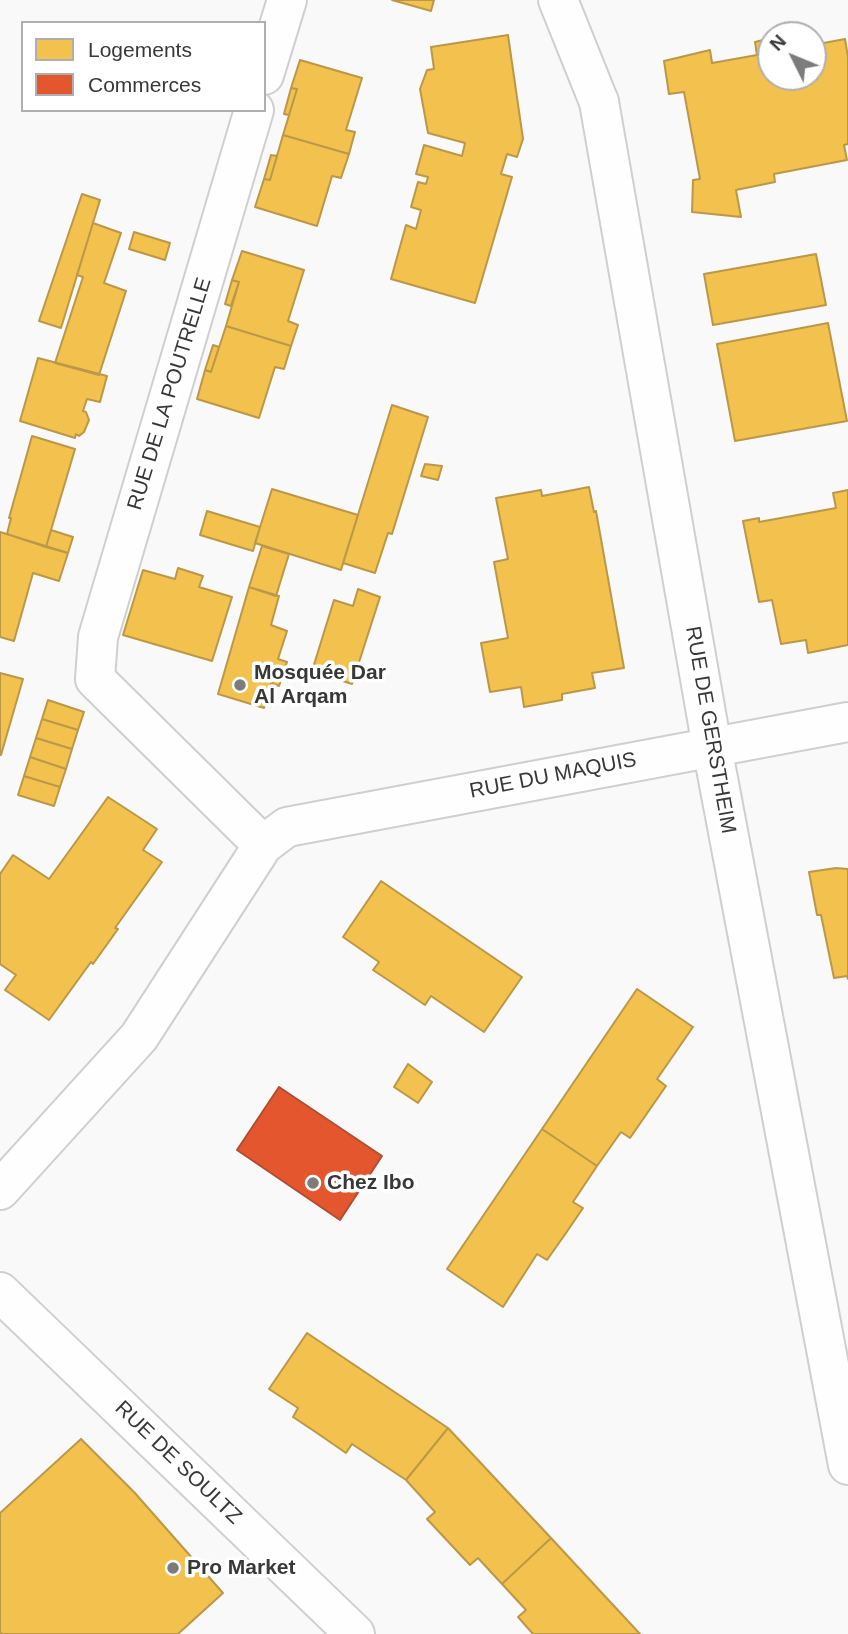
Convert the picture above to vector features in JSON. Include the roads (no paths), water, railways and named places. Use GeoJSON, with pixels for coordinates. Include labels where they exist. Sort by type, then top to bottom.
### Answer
{"type":"FeatureCollection","features":[{"type":"Feature","properties":{"kind":"street"},"geometry":{"type":"LineString","coordinates":[[266,68],[286,0]]}},
{"type":"Feature","properties":{"kind":"street","name":"RUE DE GERSTHEIM"},"geometry":{"type":"LineString","coordinates":[[558,0],[599,102],[712,747],[848,1465]]}},
{"type":"Feature","properties":{"kind":"street","name":"RUE DE LA POUTRELLE"},"geometry":{"type":"LineString","coordinates":[[253,112],[97,637],[95,679],[263,845]]}},
{"type":"Feature","properties":{"kind":"street","name":"RUE DU MAQUIS"},"geometry":{"type":"LineString","coordinates":[[0,1190],[139,1037],[263,845],[287,827],[848,722]]}},
{"type":"Feature","properties":{"kind":"street","name":"RUE DE SOULTZ"},"geometry":{"type":"LineString","coordinates":[[0,1292],[355,1634]]}},
{"type":"Feature","properties":{"kind":"place","name":"Mosquée Dar Al Arqam"},"geometry":{"type":"Point","coordinates":[240,685]}},
{"type":"Feature","properties":{"kind":"place","name":"Chez Ibo"},"geometry":{"type":"Point","coordinates":[313,1183]}},
{"type":"Feature","properties":{"kind":"place","name":"Pro Market"},"geometry":{"type":"Point","coordinates":[173,1568]}}]}
